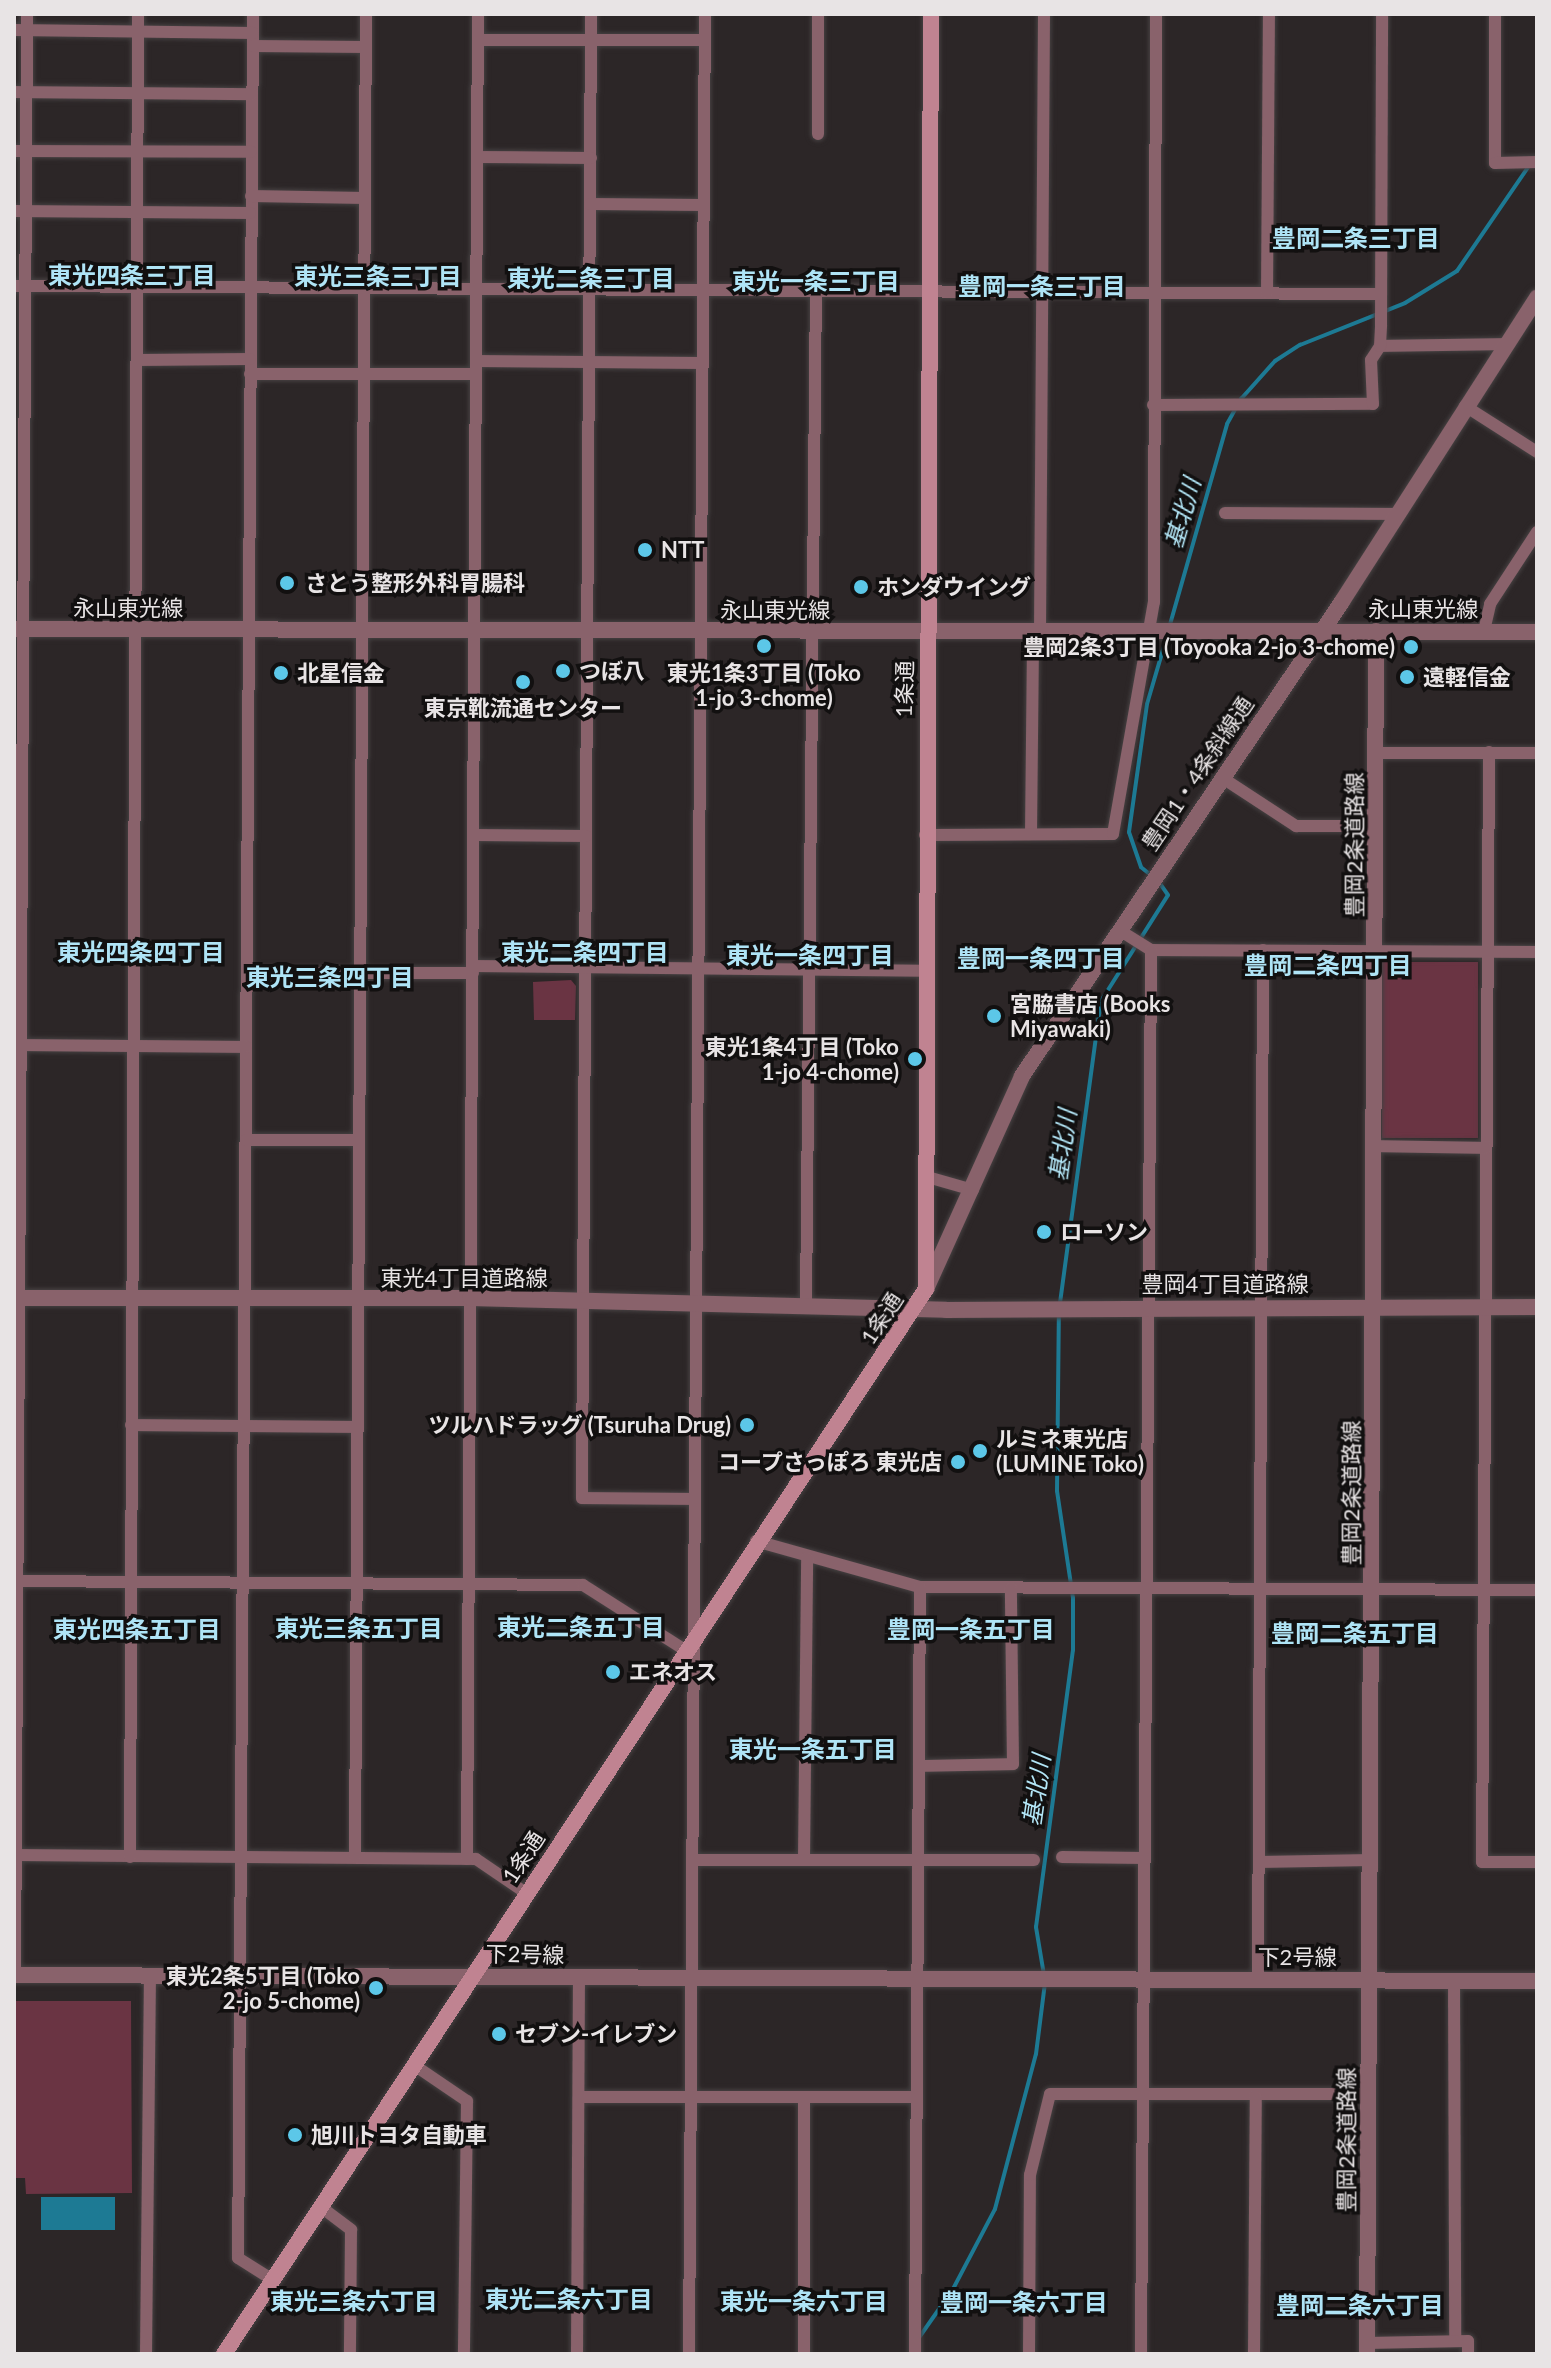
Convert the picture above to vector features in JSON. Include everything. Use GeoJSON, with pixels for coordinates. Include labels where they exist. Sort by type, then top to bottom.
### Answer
{"type":"FeatureCollection","features":[{"type":"Feature","properties":{"kind":"main road","name":"1条通"},"geometry":{"type":"LineString","coordinates":[[224,2354],[756,1541],[926,1289],[924,971],[931,14]]}},
{"type":"Feature","properties":{"kind":"street"},"geometry":{"type":"LineString","coordinates":[[14,1975],[16,1298],[21,1045],[17,969],[20,30],[27,14]]}},
{"type":"Feature","properties":{"kind":"street"},"geometry":{"type":"LineString","coordinates":[[130,1857],[138,14]]}},
{"type":"Feature","properties":{"kind":"street"},"geometry":{"type":"LineString","coordinates":[[253,14],[247,1300],[238,2258],[273,2280]]}},
{"type":"Feature","properties":{"kind":"street"},"geometry":{"type":"LineString","coordinates":[[355,1857],[366,14]]}},
{"type":"Feature","properties":{"kind":"street"},"geometry":{"type":"LineString","coordinates":[[467,1859],[478,14]]}},
{"type":"Feature","properties":{"kind":"street"},"geometry":{"type":"LineString","coordinates":[[591,14],[582,1498],[695,1499]]}},
{"type":"Feature","properties":{"kind":"street"},"geometry":{"type":"LineString","coordinates":[[689,2354],[697,970],[704,633],[702,290],[705,14]]}},
{"type":"Feature","properties":{"kind":"street"},"geometry":{"type":"LineString","coordinates":[[818,14],[818,134]]}},
{"type":"Feature","properties":{"kind":"street"},"geometry":{"type":"LineString","coordinates":[[1031,834],[1037,633],[1044,14]]}},
{"type":"Feature","properties":{"kind":"street"},"geometry":{"type":"LineString","coordinates":[[925,835],[1113,834],[1154,633],[1156,14]]}},
{"type":"Feature","properties":{"kind":"street"},"geometry":{"type":"LineString","coordinates":[[1267,293],[1269,14]]}},
{"type":"Feature","properties":{"kind":"street"},"geometry":{"type":"LineString","coordinates":[[1153,405],[1373,404],[1371,360],[1380,346],[1381,325],[1382,14]]}},
{"type":"Feature","properties":{"kind":"street"},"geometry":{"type":"LineString","coordinates":[[1495,14],[1495,163],[1537,162]]}},
{"type":"Feature","properties":{"kind":"street"},"geometry":{"type":"LineString","coordinates":[[20,30],[138,31],[366,47]]}},
{"type":"Feature","properties":{"kind":"street"},"geometry":{"type":"LineString","coordinates":[[478,40],[705,40]]}},
{"type":"Feature","properties":{"kind":"street"},"geometry":{"type":"LineString","coordinates":[[20,92],[252,94]]}},
{"type":"Feature","properties":{"kind":"street"},"geometry":{"type":"LineString","coordinates":[[20,151],[251,152]]}},
{"type":"Feature","properties":{"kind":"street"},"geometry":{"type":"LineString","coordinates":[[477,157],[591,158]]}},
{"type":"Feature","properties":{"kind":"street"},"geometry":{"type":"LineString","coordinates":[[251,196],[365,198]]}},
{"type":"Feature","properties":{"kind":"street"},"geometry":{"type":"LineString","coordinates":[[590,204],[703,205]]}},
{"type":"Feature","properties":{"kind":"street"},"geometry":{"type":"LineString","coordinates":[[20,211],[250,213]]}},
{"type":"Feature","properties":{"kind":"street"},"geometry":{"type":"LineString","coordinates":[[19,286],[929,290],[1267,293],[1381,298]]}},
{"type":"Feature","properties":{"kind":"street"},"geometry":{"type":"LineString","coordinates":[[806,1306],[816,290]]}},
{"type":"Feature","properties":{"kind":"street","name":"豊岡1・4条斜線通"},"geometry":{"type":"LineString","coordinates":[[926,1289],[1022,1076],[1164,860],[1400,514],[1465,406],[1537,298]]}},
{"type":"Feature","properties":{"kind":"street"},"geometry":{"type":"LineString","coordinates":[[1380,346],[1506,344]]}},
{"type":"Feature","properties":{"kind":"street"},"geometry":{"type":"LineString","coordinates":[[137,360],[250,359]]}},
{"type":"Feature","properties":{"kind":"street"},"geometry":{"type":"LineString","coordinates":[[250,374],[364,374],[591,362],[702,363]]}},
{"type":"Feature","properties":{"kind":"street"},"geometry":{"type":"LineString","coordinates":[[1465,406],[1537,452]]}},
{"type":"Feature","properties":{"kind":"street"},"geometry":{"type":"LineString","coordinates":[[1225,513],[1400,514]]}},
{"type":"Feature","properties":{"kind":"street"},"geometry":{"type":"LineString","coordinates":[[1484,631],[1490,604],[1537,532]]}},
{"type":"Feature","properties":{"kind":"street","name":"永山東光線"},"geometry":{"type":"LineString","coordinates":[[18,629],[704,633],[1537,632]]}},
{"type":"Feature","properties":{"kind":"street","name":"豊岡2条道路線"},"geometry":{"type":"LineString","coordinates":[[1367,2349],[1376,631]]}},
{"type":"Feature","properties":{"kind":"street"},"geometry":{"type":"LineString","coordinates":[[1489,752],[1482,1862],[1537,1862]]}},
{"type":"Feature","properties":{"kind":"street"},"geometry":{"type":"LineString","coordinates":[[1375,753],[1537,753]]}},
{"type":"Feature","properties":{"kind":"street"},"geometry":{"type":"LineString","coordinates":[[1221,777],[1296,826],[1376,826]]}},
{"type":"Feature","properties":{"kind":"street"},"geometry":{"type":"LineString","coordinates":[[474,835],[586,836]]}},
{"type":"Feature","properties":{"kind":"street"},"geometry":{"type":"LineString","coordinates":[[1119,930],[1143,945],[1263,950],[1537,952]]}},
{"type":"Feature","properties":{"kind":"street"},"geometry":{"type":"LineString","coordinates":[[1141,2354],[1147,1306],[1143,945]]}},
{"type":"Feature","properties":{"kind":"street"},"geometry":{"type":"LineString","coordinates":[[1258,1979],[1263,950]]}},
{"type":"Feature","properties":{"kind":"street"},"geometry":{"type":"LineString","coordinates":[[247,973],[586,968],[924,971]]}},
{"type":"Feature","properties":{"kind":"street"},"geometry":{"type":"LineString","coordinates":[[21,1045],[246,1047]]}},
{"type":"Feature","properties":{"kind":"street"},"geometry":{"type":"LineString","coordinates":[[246,1140],[357,1140]]}},
{"type":"Feature","properties":{"kind":"street"},"geometry":{"type":"LineString","coordinates":[[1374,1146],[1486,1148]]}},
{"type":"Feature","properties":{"kind":"street"},"geometry":{"type":"LineString","coordinates":[[924,1176],[973,1190]]}},
{"type":"Feature","properties":{"kind":"street","name":"東光4丁目道路線"},"geometry":{"type":"LineString","coordinates":[[16,1298],[470,1298],[913,1308]]}},
{"type":"Feature","properties":{"kind":"street","name":"豊岡4丁目道路線"},"geometry":{"type":"LineString","coordinates":[[913,1308],[1537,1307]]}},
{"type":"Feature","properties":{"kind":"street"},"geometry":{"type":"LineString","coordinates":[[131,1425],[356,1427]]}},
{"type":"Feature","properties":{"kind":"street"},"geometry":{"type":"LineString","coordinates":[[756,1541],[807,1558],[920,1587],[1537,1590]]}},
{"type":"Feature","properties":{"kind":"street"},"geometry":{"type":"LineString","coordinates":[[804,1859],[807,1558]]}},
{"type":"Feature","properties":{"kind":"street"},"geometry":{"type":"LineString","coordinates":[[16,1581],[583,1585],[685,1650]]}},
{"type":"Feature","properties":{"kind":"street"},"geometry":{"type":"LineString","coordinates":[[915,2354],[920,1587]]}},
{"type":"Feature","properties":{"kind":"street"},"geometry":{"type":"LineString","coordinates":[[919,1766],[1013,1764],[1011,1588]]}},
{"type":"Feature","properties":{"kind":"street"},"geometry":{"type":"LineString","coordinates":[[16,1855],[476,1859],[526,1893]]}},
{"type":"Feature","properties":{"kind":"street"},"geometry":{"type":"LineString","coordinates":[[1062,1857],[1145,1858]]}},
{"type":"Feature","properties":{"kind":"street"},"geometry":{"type":"LineString","coordinates":[[692,1860],[1034,1860]]}},
{"type":"Feature","properties":{"kind":"street"},"geometry":{"type":"LineString","coordinates":[[1259,1862],[1371,1860]]}},
{"type":"Feature","properties":{"kind":"street","name":"下2号線"},"geometry":{"type":"LineString","coordinates":[[14,1975],[1537,1981]]}},
{"type":"Feature","properties":{"kind":"street"},"geometry":{"type":"LineString","coordinates":[[146,2354],[150,1976]]}},
{"type":"Feature","properties":{"kind":"street"},"geometry":{"type":"LineString","coordinates":[[577,2354],[579,1977]]}},
{"type":"Feature","properties":{"kind":"street"},"geometry":{"type":"LineString","coordinates":[[1454,1980],[1455,2341]]}},
{"type":"Feature","properties":{"kind":"street"},"geometry":{"type":"LineString","coordinates":[[414,2065],[467,2101],[464,2354]]}},
{"type":"Feature","properties":{"kind":"street"},"geometry":{"type":"LineString","coordinates":[[1029,2354],[1030,2175],[1050,2094],[1256,2097],[1368,2094]]}},
{"type":"Feature","properties":{"kind":"street"},"geometry":{"type":"LineString","coordinates":[[579,2097],[916,2097]]}},
{"type":"Feature","properties":{"kind":"street"},"geometry":{"type":"LineString","coordinates":[[804,2097],[804,2354]]}},
{"type":"Feature","properties":{"kind":"street"},"geometry":{"type":"LineString","coordinates":[[1254,2354],[1256,2097]]}},
{"type":"Feature","properties":{"kind":"street"},"geometry":{"type":"LineString","coordinates":[[321,2207],[351,2230],[350,2354]]}},
{"type":"Feature","properties":{"kind":"street"},"geometry":{"type":"LineString","coordinates":[[1367,2349],[1468,2341],[1468,2354]]}},
{"type":"Feature","properties":{"kind":"shaded area"},"geometry":{"type":"Polygon","coordinates":[[[1382,962],[1478,962],[1478,1138],[1382,1138],[1382,962]]]}},
{"type":"Feature","properties":{"kind":"shaded area"},"geometry":{"type":"Polygon","coordinates":[[[571,980],[576,986],[575,1020],[534,1020],[533,982],[571,980]]]}},
{"type":"Feature","properties":{"kind":"shaded area"},"geometry":{"type":"Polygon","coordinates":[[[14,2001],[131,2001],[132,2193],[26,2194],[25,2178],[14,2178],[14,2001]]]}},
{"type":"Feature","properties":{"kind":"water"},"geometry":{"type":"Polygon","coordinates":[[[41,2197],[115,2197],[115,2230],[41,2230],[41,2197]]]}},
{"type":"Feature","properties":{"kind":"waterway","name":"基北川"},"geometry":{"type":"LineString","coordinates":[[1169,628],[1227,424],[1241,399],[1275,361],[1300,345],[1405,303],[1457,271],[1529,166]]}},
{"type":"Feature","properties":{"kind":"waterway","name":"基北川"},"geometry":{"type":"LineString","coordinates":[[1152,876],[1141,867],[1129,832],[1147,704],[1167,636]]}},
{"type":"Feature","properties":{"kind":"waterway","name":"基北川"},"geometry":{"type":"LineString","coordinates":[[1060,1303],[1101,1001],[1168,895],[1159,882]]}},
{"type":"Feature","properties":{"kind":"waterway","name":"基北川"},"geometry":{"type":"LineString","coordinates":[[1044,1975],[1036,1927],[1073,1650],[1073,1598],[1057,1491],[1059,1312]]}},
{"type":"Feature","properties":{"kind":"waterway","name":"基北川"},"geometry":{"type":"LineString","coordinates":[[918,2339],[953,2289],[995,2209],[1036,2054],[1045,1983]]}},
{"type":"Feature","properties":{"kind":"place","name":"NTT"},"geometry":{"type":"Point","coordinates":[645,550]}},
{"type":"Feature","properties":{"kind":"place","name":"さとう整形外科胃腸科"},"geometry":{"type":"Point","coordinates":[287,583]}},
{"type":"Feature","properties":{"kind":"place","name":"ホンダウイング"},"geometry":{"type":"Point","coordinates":[861,587]}},
{"type":"Feature","properties":{"kind":"place","name":"東光1条3丁目 (Toko 1-jo 3-chome)"},"geometry":{"type":"Point","coordinates":[764,646]}},
{"type":"Feature","properties":{"kind":"place","name":"豊岡2条3丁目 (Toyooka 2-jo 3-chome)"},"geometry":{"type":"Point","coordinates":[1411,647]}},
{"type":"Feature","properties":{"kind":"place","name":"つぼ八"},"geometry":{"type":"Point","coordinates":[563,671]}},
{"type":"Feature","properties":{"kind":"place","name":"北星信金"},"geometry":{"type":"Point","coordinates":[281,673]}},
{"type":"Feature","properties":{"kind":"place","name":"遠軽信金"},"geometry":{"type":"Point","coordinates":[1407,677]}},
{"type":"Feature","properties":{"kind":"place","name":"東京靴流通センター"},"geometry":{"type":"Point","coordinates":[523,682]}},
{"type":"Feature","properties":{"kind":"place","name":"宮脇書店 (Books Miyawaki)"},"geometry":{"type":"Point","coordinates":[994,1016]}},
{"type":"Feature","properties":{"kind":"place","name":"東光1条4丁目 (Toko 1-jo 4-chome)"},"geometry":{"type":"Point","coordinates":[915,1059]}},
{"type":"Feature","properties":{"kind":"place","name":"ローソン"},"geometry":{"type":"Point","coordinates":[1044,1232]}},
{"type":"Feature","properties":{"kind":"place","name":"ツルハドラッグ (Tsuruha Drug)"},"geometry":{"type":"Point","coordinates":[747,1425]}},
{"type":"Feature","properties":{"kind":"place","name":"ルミネ東光店 (LUMINE Toko)"},"geometry":{"type":"Point","coordinates":[980,1451]}},
{"type":"Feature","properties":{"kind":"place","name":"コープさっぽろ 東光店"},"geometry":{"type":"Point","coordinates":[958,1462]}},
{"type":"Feature","properties":{"kind":"place","name":"エネオス"},"geometry":{"type":"Point","coordinates":[613,1672]}},
{"type":"Feature","properties":{"kind":"place","name":"東光2条5丁目 (Toko 2-jo 5-chome)"},"geometry":{"type":"Point","coordinates":[376,1988]}},
{"type":"Feature","properties":{"kind":"place","name":"セブン-イレブン"},"geometry":{"type":"Point","coordinates":[499,2034]}},
{"type":"Feature","properties":{"kind":"place","name":"旭川トヨタ自動車"},"geometry":{"type":"Point","coordinates":[295,2135]}},
{"type":"Feature","properties":{"kind":"district","name":"豊岡二条三丁目"},"geometry":{"type":"Point","coordinates":[1356,238]}},
{"type":"Feature","properties":{"kind":"district","name":"東光四条三丁目"},"geometry":{"type":"Point","coordinates":[132,275]}},
{"type":"Feature","properties":{"kind":"district","name":"東光三条三丁目"},"geometry":{"type":"Point","coordinates":[378,276]}},
{"type":"Feature","properties":{"kind":"district","name":"東光二条三丁目"},"geometry":{"type":"Point","coordinates":[591,278]}},
{"type":"Feature","properties":{"kind":"district","name":"東光一条三丁目"},"geometry":{"type":"Point","coordinates":[816,281]}},
{"type":"Feature","properties":{"kind":"district","name":"豊岡一条三丁目"},"geometry":{"type":"Point","coordinates":[1042,286]}},
{"type":"Feature","properties":{"kind":"district","name":"東光四条四丁目"},"geometry":{"type":"Point","coordinates":[141,952]}},
{"type":"Feature","properties":{"kind":"district","name":"東光二条四丁目"},"geometry":{"type":"Point","coordinates":[585,952]}},
{"type":"Feature","properties":{"kind":"district","name":"東光一条四丁目"},"geometry":{"type":"Point","coordinates":[810,955]}},
{"type":"Feature","properties":{"kind":"district","name":"豊岡一条四丁目"},"geometry":{"type":"Point","coordinates":[1041,958]}},
{"type":"Feature","properties":{"kind":"district","name":"豊岡二条四丁目"},"geometry":{"type":"Point","coordinates":[1328,965]}},
{"type":"Feature","properties":{"kind":"district","name":"東光三条四丁目"},"geometry":{"type":"Point","coordinates":[330,977]}},
{"type":"Feature","properties":{"kind":"district","name":"東光二条五丁目"},"geometry":{"type":"Point","coordinates":[581,1627]}},
{"type":"Feature","properties":{"kind":"district","name":"東光三条五丁目"},"geometry":{"type":"Point","coordinates":[359,1628]}},
{"type":"Feature","properties":{"kind":"district","name":"東光四条五丁目"},"geometry":{"type":"Point","coordinates":[137,1629]}},
{"type":"Feature","properties":{"kind":"district","name":"豊岡一条五丁目"},"geometry":{"type":"Point","coordinates":[971,1629]}},
{"type":"Feature","properties":{"kind":"district","name":"豊岡二条五丁目"},"geometry":{"type":"Point","coordinates":[1355,1633]}},
{"type":"Feature","properties":{"kind":"district","name":"東光一条五丁目"},"geometry":{"type":"Point","coordinates":[813,1749]}},
{"type":"Feature","properties":{"kind":"district","name":"東光二条六丁目"},"geometry":{"type":"Point","coordinates":[569,2299]}},
{"type":"Feature","properties":{"kind":"district","name":"東光三条六丁目"},"geometry":{"type":"Point","coordinates":[354,2301]}},
{"type":"Feature","properties":{"kind":"district","name":"東光一条六丁目"},"geometry":{"type":"Point","coordinates":[804,2301]}},
{"type":"Feature","properties":{"kind":"district","name":"豊岡一条六丁目"},"geometry":{"type":"Point","coordinates":[1024,2302]}},
{"type":"Feature","properties":{"kind":"district","name":"豊岡二条六丁目"},"geometry":{"type":"Point","coordinates":[1360,2305]}}]}
